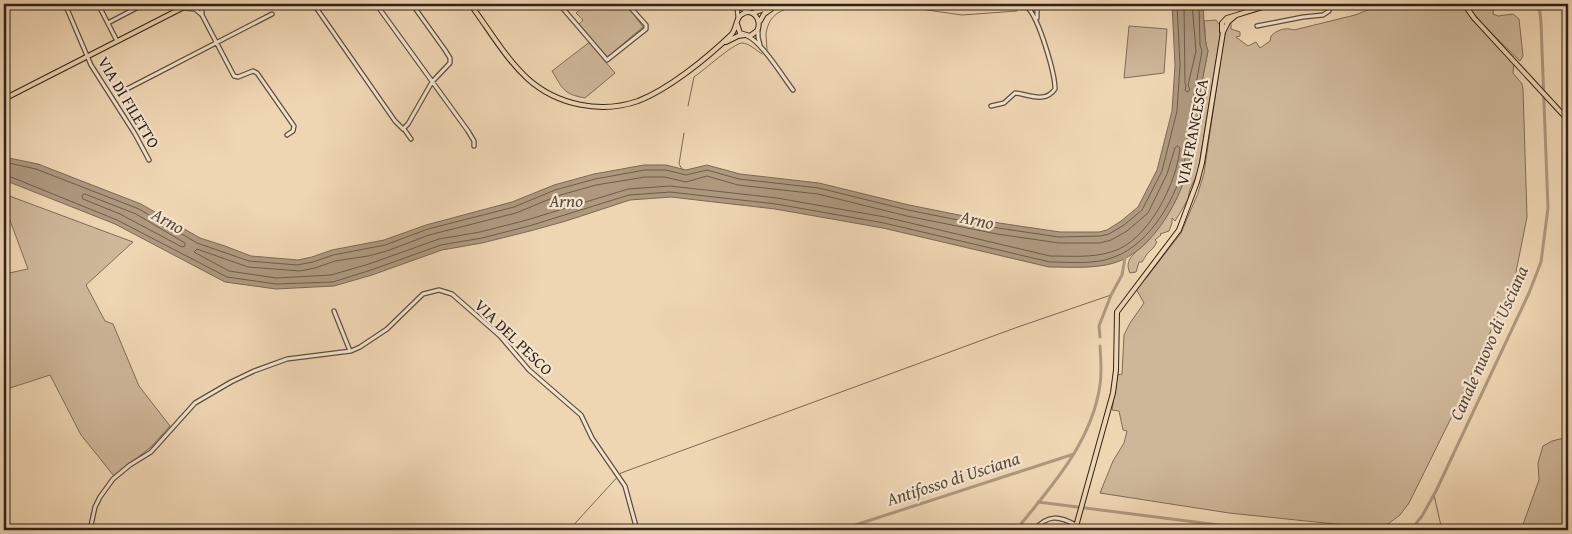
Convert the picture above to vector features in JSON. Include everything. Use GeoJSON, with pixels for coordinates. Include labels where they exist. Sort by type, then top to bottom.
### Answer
{"type":"FeatureCollection","features":[{"type":"Feature","properties":{"kind":"main road"},"geometry":{"type":"LineString","coordinates":[[4,99],[190,4]]}},
{"type":"Feature","properties":{"kind":"main road"},"geometry":{"type":"LineString","coordinates":[[470,4],[509,58],[529,80],[554,96],[581,105],[614,106],[644,98],[670,84],[733,38],[753,35],[758,30],[764,14],[778,4]]}},
{"type":"Feature","properties":{"kind":"main road"},"geometry":{"type":"LineString","coordinates":[[716,49],[732,34],[741,15],[778,4]]}},
{"type":"Feature","properties":{"kind":"main road"},"geometry":{"type":"LineString","coordinates":[[941,4],[971,6],[1004,4]]}},
{"type":"Feature","properties":{"kind":"main road"},"geometry":{"type":"LineString","coordinates":[[1020,4],[1028,8],[1038,4]]}},
{"type":"Feature","properties":{"kind":"main road"},"geometry":{"type":"LineString","coordinates":[[1065,4],[1095,6],[1120,4]]}},
{"type":"Feature","properties":{"kind":"main road","name":"VIA FRANCESCA"},"geometry":{"type":"LineString","coordinates":[[1076,526],[1113,393],[1116,370],[1116,315],[1121,305],[1174,236],[1184,219],[1197,182],[1202,163],[1222,37],[1222,22],[1227,18],[1272,4]]}},
{"type":"Feature","properties":{"kind":"main road"},"geometry":{"type":"LineString","coordinates":[[1464,4],[1474,18],[1568,120]]}},
{"type":"Feature","properties":{"kind":"main road"},"geometry":{"type":"LineString","coordinates":[[751,13],[760,21]]}},
{"type":"Feature","properties":{"kind":"main road"},"geometry":{"type":"LineString","coordinates":[[737,22],[739,31],[747,36]]}},
{"type":"Feature","properties":{"kind":"street","name":"VIA DI FILETTO"},"geometry":{"type":"LineString","coordinates":[[65,4],[92,67],[150,160]]}},
{"type":"Feature","properties":{"kind":"street"},"geometry":{"type":"LineString","coordinates":[[98,4],[117,41]]}},
{"type":"Feature","properties":{"kind":"street"},"geometry":{"type":"LineString","coordinates":[[108,23],[144,4]]}},
{"type":"Feature","properties":{"kind":"street"},"geometry":{"type":"LineString","coordinates":[[196,4],[199,12]]}},
{"type":"Feature","properties":{"kind":"street"},"geometry":{"type":"LineString","coordinates":[[315,4],[399,127],[404,129],[412,139]]}},
{"type":"Feature","properties":{"kind":"street"},"geometry":{"type":"LineString","coordinates":[[317,9],[324,4]]}},
{"type":"Feature","properties":{"kind":"street"},"geometry":{"type":"LineString","coordinates":[[376,4],[472,138],[474,146]]}},
{"type":"Feature","properties":{"kind":"street"},"geometry":{"type":"LineString","coordinates":[[404,129],[432,82],[450,65],[449,55],[412,4]]}},
{"type":"Feature","properties":{"kind":"street"},"geometry":{"type":"LineString","coordinates":[[559,4],[608,60],[646,28],[646,25],[630,7],[631,4]]}},
{"type":"Feature","properties":{"kind":"street"},"geometry":{"type":"LineString","coordinates":[[738,4],[751,13]]}},
{"type":"Feature","properties":{"kind":"street"},"geometry":{"type":"LineString","coordinates":[[737,22],[738,4]]}},
{"type":"Feature","properties":{"kind":"street"},"geometry":{"type":"LineString","coordinates":[[1038,4],[1038,24]]}},
{"type":"Feature","properties":{"kind":"street"},"geometry":{"type":"LineString","coordinates":[[1257,26],[1303,17],[1323,16],[1329,10],[1329,4]]}},
{"type":"Feature","properties":{"kind":"street"},"geometry":{"type":"LineString","coordinates":[[202,5],[202,15]]}},
{"type":"Feature","properties":{"kind":"street"},"geometry":{"type":"LineString","coordinates":[[182,8],[193,9],[202,15],[234,76],[237,77],[252,71],[256,72],[294,126],[294,131],[287,135]]}},
{"type":"Feature","properties":{"kind":"street"},"geometry":{"type":"LineString","coordinates":[[991,106],[1004,104],[1014,93],[1039,98],[1049,95],[1054,91],[1054,79],[1038,24],[1028,8]]}},
{"type":"Feature","properties":{"kind":"street"},"geometry":{"type":"LineString","coordinates":[[125,90],[272,14]]}},
{"type":"Feature","properties":{"kind":"street"},"geometry":{"type":"LineString","coordinates":[[758,30],[758,39],[763,50]]}},
{"type":"Feature","properties":{"kind":"street"},"geometry":{"type":"LineString","coordinates":[[747,36],[754,40],[763,50],[794,90]]}},
{"type":"Feature","properties":{"kind":"street","name":"VIA DEL PESCO"},"geometry":{"type":"LineString","coordinates":[[90,530],[95,507],[114,479],[130,465],[151,452],[195,403],[254,371],[287,359],[350,351],[360,347],[387,329],[423,294],[439,290],[452,294],[500,336],[529,370],[581,415],[592,438],[627,492],[638,530]]}},
{"type":"Feature","properties":{"kind":"street"},"geometry":{"type":"LineString","coordinates":[[334,311],[350,351]]}},
{"type":"Feature","properties":{"kind":"street"},"geometry":{"type":"LineString","coordinates":[[1034,530],[1042,522],[1050,518],[1062,518],[1076,526]]}},
{"type":"Feature","properties":{"kind":"shaded area"},"geometry":{"type":"Polygon","coordinates":[[[587,4],[629,4],[627,5],[643,27],[604,60],[615,73],[585,98],[572,95],[564,90],[552,71],[591,41],[578,25],[583,20],[576,13],[587,4]]]}},
{"type":"Feature","properties":{"kind":"shaded area"},"geometry":{"type":"Polygon","coordinates":[[[1383,4],[1462,4],[1474,21],[1514,64],[1513,73],[1522,84],[1523,89],[1527,217],[1515,277],[1459,402],[1409,503],[1400,515],[1388,524],[1364,527],[1229,513],[1100,493],[1113,461],[1124,443],[1127,431],[1123,430],[1119,411],[1112,410],[1117,375],[1122,374],[1124,335],[1144,303],[1136,289],[1181,233],[1198,193],[1204,173],[1224,37],[1228,26],[1231,23],[1231,29],[1240,32],[1240,36],[1236,37],[1248,46],[1256,42],[1260,48],[1270,41],[1273,34],[1281,30],[1294,30],[1355,15],[1383,4]]]}},
{"type":"Feature","properties":{"kind":"shaded area"},"geometry":{"type":"Polygon","coordinates":[[[1466,4],[1494,4],[1493,14],[1498,16],[1513,14],[1519,19],[1523,56],[1520,61],[1483,25],[1466,4]]]}},
{"type":"Feature","properties":{"kind":"shaded area"},"geometry":{"type":"Polygon","coordinates":[[[1216,20],[1220,25],[1220,37],[1198,172],[1190,188],[1188,199],[1175,221],[1172,218],[1169,231],[1160,234],[1155,240],[1157,242],[1154,247],[1142,262],[1139,262],[1136,272],[1130,273],[1128,262],[1130,258],[1149,240],[1165,218],[1183,183],[1189,158],[1194,120],[1198,114],[1197,107],[1208,51],[1204,21],[1216,20]]]}},
{"type":"Feature","properties":{"kind":"shaded area"},"geometry":{"type":"Polygon","coordinates":[[[1129,26],[1167,29],[1164,73],[1124,78],[1129,26]]]}},
{"type":"Feature","properties":{"kind":"shaded area"},"geometry":{"type":"Polygon","coordinates":[[[4,194],[133,242],[86,285],[105,321],[113,324],[139,386],[170,426],[151,447],[114,476],[81,435],[50,375],[7,389],[4,381],[4,274],[28,269],[4,204],[4,194]]]}},
{"type":"Feature","properties":{"kind":"shaded area"},"geometry":{"type":"Polygon","coordinates":[[[1568,437],[1568,465],[1566,467],[1568,479],[1568,530],[1521,530],[1539,480],[1538,463],[1543,446],[1552,441],[1568,437]]]}},
{"type":"Feature","properties":{"kind":"water","name":"Arno"},"geometry":{"type":"Polygon","coordinates":[[[1172,4],[1203,4],[1208,51],[1197,107],[1198,115],[1194,120],[1187,173],[1174,205],[1154,235],[1128,257],[1114,263],[1098,266],[1049,267],[883,228],[775,209],[671,197],[630,200],[530,231],[482,243],[442,250],[372,275],[334,286],[276,289],[225,282],[115,224],[4,180],[4,157],[38,164],[141,204],[200,238],[251,256],[298,260],[332,250],[384,240],[426,225],[512,202],[554,185],[594,174],[644,165],[666,165],[686,170],[707,165],[740,174],[819,183],[909,205],[999,223],[1060,232],[1099,232],[1107,230],[1138,207],[1157,170],[1172,111],[1175,65],[1172,4]]]}},
{"type":"Feature","properties":{"kind":"waterway"},"geometry":{"type":"LineString","coordinates":[[767,50],[766,34],[770,21],[778,13],[802,4]]}},
{"type":"Feature","properties":{"kind":"waterway","name":"Canale nuovo di Usciana"},"geometry":{"type":"LineString","coordinates":[[1411,530],[1422,516],[1436,491],[1529,293],[1541,262],[1548,208],[1539,4]]}},
{"type":"Feature","properties":{"kind":"waterway"},"geometry":{"type":"LineString","coordinates":[[899,6],[962,15],[1017,11]]}},
{"type":"Feature","properties":{"kind":"waterway"},"geometry":{"type":"LineString","coordinates":[[688,106],[694,77],[726,52],[738,44],[745,43],[762,54]]}},
{"type":"Feature","properties":{"kind":"waterway"},"geometry":{"type":"LineString","coordinates":[[682,169],[679,164],[684,133]]}},
{"type":"Feature","properties":{"kind":"waterway"},"geometry":{"type":"LineString","coordinates":[[1100,337],[1099,326],[1111,295],[1122,275],[1124,256]]}},
{"type":"Feature","properties":{"kind":"waterway"},"geometry":{"type":"LineString","coordinates":[[569,530],[621,473],[1015,328],[1111,295]]}},
{"type":"Feature","properties":{"kind":"waterway"},"geometry":{"type":"LineString","coordinates":[[1016,530],[1068,463],[1088,426],[1096,406],[1100,385],[1100,346]]}},
{"type":"Feature","properties":{"kind":"waterway","name":"Antifosso di Usciana"},"geometry":{"type":"LineString","coordinates":[[840,530],[1074,454]]}},
{"type":"Feature","properties":{"kind":"waterway"},"geometry":{"type":"LineString","coordinates":[[1434,495],[1442,530]]}},
{"type":"Feature","properties":{"kind":"waterway","name":"Canale nuovo di Usciana"},"geometry":{"type":"LineString","coordinates":[[1038,502],[1258,530]]}}]}
